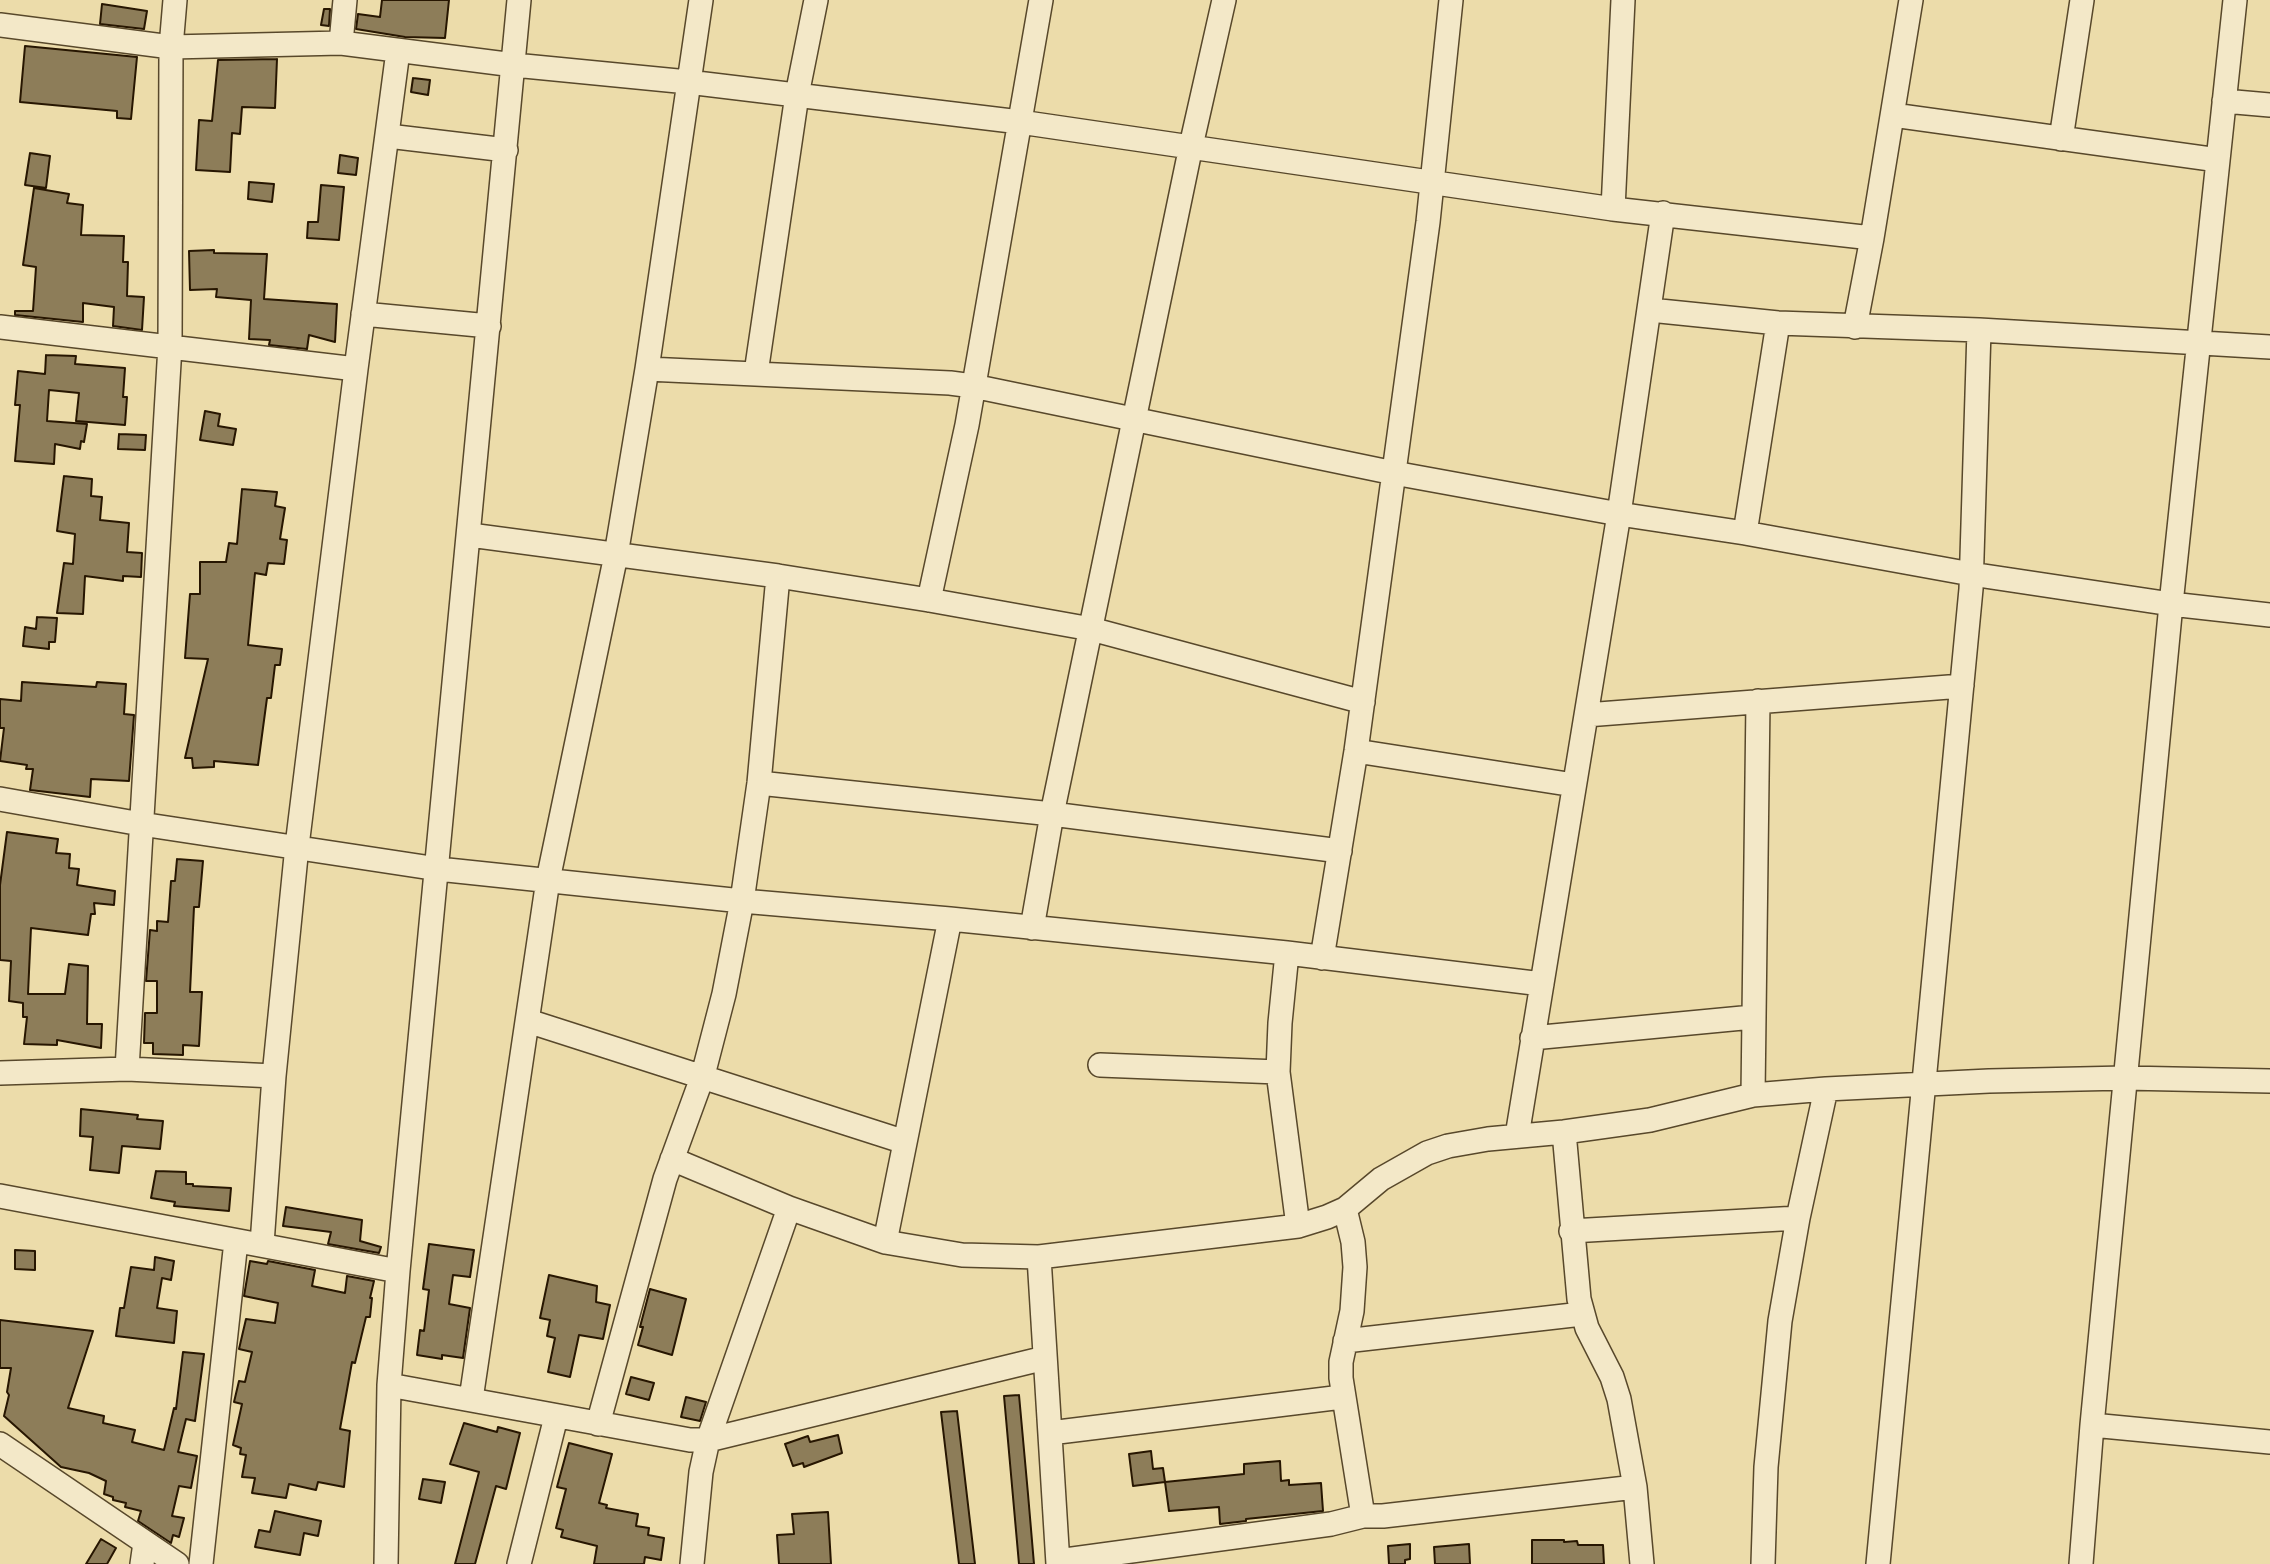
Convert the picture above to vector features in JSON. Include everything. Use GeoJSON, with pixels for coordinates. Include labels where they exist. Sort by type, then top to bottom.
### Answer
{"type":"FeatureCollection","features":[{"type":"Feature","properties":{"kind":"street"},"geometry":{"type":"LineString","coordinates":[[127,1069],[170,346],[171,47],[176,0]]}},
{"type":"Feature","properties":{"kind":"street"},"geometry":{"type":"LineString","coordinates":[[341,43],[345,0]]}},
{"type":"Feature","properties":{"kind":"street"},"geometry":{"type":"LineString","coordinates":[[386,1564],[389,1385],[398,1271],[519,0]]}},
{"type":"Feature","properties":{"kind":"street"},"geometry":{"type":"LineString","coordinates":[[471,1399],[548,880],[616,555],[647,369],[701,0]]}},
{"type":"Feature","properties":{"kind":"street"},"geometry":{"type":"LineString","coordinates":[[756,373],[797,96],[816,0]]}},
{"type":"Feature","properties":{"kind":"street"},"geometry":{"type":"LineString","coordinates":[[929,600],[973,386],[1041,0]]}},
{"type":"Feature","properties":{"kind":"street"},"geometry":{"type":"LineString","coordinates":[[1031,928],[1052,814],[1136,421],[1191,146],[1224,0]]}},
{"type":"Feature","properties":{"kind":"street"},"geometry":{"type":"LineString","coordinates":[[1322,958],[1356,751],[1433,184],[1451,0]]}},
{"type":"Feature","properties":{"kind":"street"},"geometry":{"type":"LineString","coordinates":[[1614,209],[1623,0]]}},
{"type":"Feature","properties":{"kind":"street"},"geometry":{"type":"LineString","coordinates":[[1855,327],[1911,0]]}},
{"type":"Feature","properties":{"kind":"street"},"geometry":{"type":"LineString","coordinates":[[2061,139],[2082,0]]}},
{"type":"Feature","properties":{"kind":"street"},"geometry":{"type":"LineString","coordinates":[[2081,1564],[2171,604],[2235,0]]}},
{"type":"Feature","properties":{"kind":"street"},"geometry":{"type":"LineString","coordinates":[[0,25],[171,47],[341,43],[514,65],[688,82],[1020,122],[1614,209],[1872,238]]}},
{"type":"Feature","properties":{"kind":"street"},"geometry":{"type":"LineString","coordinates":[[262,1244],[274,1076],[297,846],[398,51]]}},
{"type":"Feature","properties":{"kind":"street"},"geometry":{"type":"LineString","coordinates":[[2224,101],[2270,105]]}},
{"type":"Feature","properties":{"kind":"street"},"geometry":{"type":"LineString","coordinates":[[1893,115],[2218,160]]}},
{"type":"Feature","properties":{"kind":"street"},"geometry":{"type":"LineString","coordinates":[[388,136],[506,150]]}},
{"type":"Feature","properties":{"kind":"street"},"geometry":{"type":"LineString","coordinates":[[1517,1136],[1619,514],[1663,213]]}},
{"type":"Feature","properties":{"kind":"street"},"geometry":{"type":"LineString","coordinates":[[1650,310],[1778,323],[1979,330],[2270,347]]}},
{"type":"Feature","properties":{"kind":"street"},"geometry":{"type":"LineString","coordinates":[[363,314],[489,326]]}},
{"type":"Feature","properties":{"kind":"street"},"geometry":{"type":"LineString","coordinates":[[1745,533],[1778,323]]}},
{"type":"Feature","properties":{"kind":"street"},"geometry":{"type":"LineString","coordinates":[[0,327],[356,369]]}},
{"type":"Feature","properties":{"kind":"street"},"geometry":{"type":"LineString","coordinates":[[1878,1564],[1962,686],[1971,574],[1979,330]]}},
{"type":"Feature","properties":{"kind":"street"},"geometry":{"type":"LineString","coordinates":[[647,369],[973,386],[1394,473],[1619,514],[1745,533],[1971,574],[2171,604],[2270,615]]}},
{"type":"Feature","properties":{"kind":"street"},"geometry":{"type":"LineString","coordinates":[[470,535],[778,576],[1091,629],[1363,702]]}},
{"type":"Feature","properties":{"kind":"street"},"geometry":{"type":"LineString","coordinates":[[598,1424],[672,1159],[703,1075],[724,994],[742,901],[759,783],[778,576]]}},
{"type":"Feature","properties":{"kind":"street"},"geometry":{"type":"LineString","coordinates":[[1586,715],[1962,686]]}},
{"type":"Feature","properties":{"kind":"street"},"geometry":{"type":"LineString","coordinates":[[1753,1095],[1758,701]]}},
{"type":"Feature","properties":{"kind":"street"},"geometry":{"type":"LineString","coordinates":[[1356,751],[1574,785]]}},
{"type":"Feature","properties":{"kind":"street"},"geometry":{"type":"LineString","coordinates":[[759,783],[1052,814],[1340,851]]}},
{"type":"Feature","properties":{"kind":"street"},"geometry":{"type":"LineString","coordinates":[[0,799],[141,824],[438,869],[1287,953],[1542,984]]}},
{"type":"Feature","properties":{"kind":"street"},"geometry":{"type":"LineString","coordinates":[[885,1242],[950,919]]}},
{"type":"Feature","properties":{"kind":"street"},"geometry":{"type":"LineString","coordinates":[[1287,953],[1279,1035],[1279,1072],[1298,1226]]}},
{"type":"Feature","properties":{"kind":"street"},"geometry":{"type":"LineString","coordinates":[[1532,1038],[1754,1017]]}},
{"type":"Feature","properties":{"kind":"street"},"geometry":{"type":"LineString","coordinates":[[528,1021],[905,1142]]}},
{"type":"Feature","properties":{"kind":"street"},"geometry":{"type":"LineString","coordinates":[[1100,1065],[1279,1072]]}},
{"type":"Feature","properties":{"kind":"street"},"geometry":{"type":"LineString","coordinates":[[0,1073],[127,1069],[274,1076]]}},
{"type":"Feature","properties":{"kind":"street"},"geometry":{"type":"LineString","coordinates":[[672,1159],[789,1208],[885,1242],[962,1255],[1039,1257],[1298,1226],[1345,1209],[1381,1179],[1427,1153],[1469,1142],[1564,1132],[1679,1115],[1753,1095],[1925,1084],[2125,1078],[2270,1081]]}},
{"type":"Feature","properties":{"kind":"street"},"geometry":{"type":"LineString","coordinates":[[1763,1564],[1771,1403],[1785,1284],[1826,1089]]}},
{"type":"Feature","properties":{"kind":"street"},"geometry":{"type":"LineString","coordinates":[[1564,1132],[1571,1231],[1582,1314],[1612,1377],[1619,1399],[1635,1487],[1642,1564]]}},
{"type":"Feature","properties":{"kind":"street"},"geometry":{"type":"LineString","coordinates":[[0,1196],[398,1271]]}},
{"type":"Feature","properties":{"kind":"street"},"geometry":{"type":"LineString","coordinates":[[692,1564],[701,1472],[708,1440],[789,1208]]}},
{"type":"Feature","properties":{"kind":"street"},"geometry":{"type":"LineString","coordinates":[[1345,1209],[1355,1267],[1352,1311],[1341,1370],[1342,1397],[1363,1517]]}},
{"type":"Feature","properties":{"kind":"street"},"geometry":{"type":"LineString","coordinates":[[1571,1231],[1798,1218]]}},
{"type":"Feature","properties":{"kind":"street"},"geometry":{"type":"LineString","coordinates":[[201,1564],[236,1241]]}},
{"type":"Feature","properties":{"kind":"street"},"geometry":{"type":"LineString","coordinates":[[1039,1257],[1058,1562],[1331,1524],[1363,1517],[1635,1487]]}},
{"type":"Feature","properties":{"kind":"street"},"geometry":{"type":"LineString","coordinates":[[1345,1341],[1582,1314]]}},
{"type":"Feature","properties":{"kind":"street"},"geometry":{"type":"LineString","coordinates":[[389,1385],[556,1417],[690,1440],[708,1440],[1045,1359]]}},
{"type":"Feature","properties":{"kind":"street"},"geometry":{"type":"LineString","coordinates":[[1050,1433],[1342,1397]]}},
{"type":"Feature","properties":{"kind":"street"},"geometry":{"type":"LineString","coordinates":[[519,1564],[556,1417]]}},
{"type":"Feature","properties":{"kind":"street"},"geometry":{"type":"LineString","coordinates":[[2092,1425],[2270,1442]]}},
{"type":"Feature","properties":{"kind":"street"},"geometry":{"type":"LineString","coordinates":[[0,1444],[144,1553],[177,1564]]}},
{"type":"Feature","properties":{"kind":"building"},"geometry":{"type":"Polygon","coordinates":[[[382,0],[449,0],[445,38],[405,37],[356,29],[358,14],[380,17],[382,0]]]}},
{"type":"Feature","properties":{"kind":"building"},"geometry":{"type":"Polygon","coordinates":[[[102,4],[147,11],[144,29],[100,24],[102,4]]]}},
{"type":"Feature","properties":{"kind":"building"},"geometry":{"type":"Polygon","coordinates":[[[324,9],[330,9],[329,26],[321,25],[324,9]]]}},
{"type":"Feature","properties":{"kind":"building"},"geometry":{"type":"Polygon","coordinates":[[[25,46],[137,57],[131,119],[117,118],[117,111],[20,102],[25,46]]]}},
{"type":"Feature","properties":{"kind":"building"},"geometry":{"type":"Polygon","coordinates":[[[277,59],[275,108],[242,107],[240,134],[232,133],[230,172],[196,170],[199,120],[212,121],[218,60],[277,59]]]}},
{"type":"Feature","properties":{"kind":"building"},"geometry":{"type":"Polygon","coordinates":[[[413,78],[430,80],[428,95],[411,92],[413,78]]]}},
{"type":"Feature","properties":{"kind":"building"},"geometry":{"type":"Polygon","coordinates":[[[30,153],[50,156],[46,188],[25,185],[30,153]]]}},
{"type":"Feature","properties":{"kind":"building"},"geometry":{"type":"Polygon","coordinates":[[[340,155],[358,158],[356,175],[338,173],[340,155]]]}},
{"type":"Feature","properties":{"kind":"building"},"geometry":{"type":"Polygon","coordinates":[[[249,182],[274,184],[272,202],[248,199],[249,182]]]}},
{"type":"Feature","properties":{"kind":"building"},"geometry":{"type":"Polygon","coordinates":[[[321,185],[344,187],[339,240],[307,238],[308,222],[318,222],[321,185]]]}},
{"type":"Feature","properties":{"kind":"building"},"geometry":{"type":"Polygon","coordinates":[[[34,188],[69,194],[67,203],[83,205],[81,235],[124,236],[123,262],[128,262],[127,296],[144,297],[142,330],[113,326],[114,307],[83,303],[83,322],[15,315],[15,311],[33,311],[36,267],[23,265],[34,188]]]}},
{"type":"Feature","properties":{"kind":"building"},"geometry":{"type":"Polygon","coordinates":[[[214,250],[214,253],[267,254],[264,299],[337,304],[335,342],[309,335],[307,349],[269,345],[270,340],[249,339],[251,300],[216,297],[217,289],[190,290],[189,251],[214,250]]]}},
{"type":"Feature","properties":{"kind":"building"},"geometry":{"type":"Polygon","coordinates":[[[46,355],[76,356],[75,364],[125,368],[125,425],[76,421],[79,393],[49,390],[47,421],[87,424],[84,442],[81,441],[80,449],[55,444],[54,464],[15,461],[20,405],[15,405],[18,371],[45,374],[46,355]]]}},
{"type":"Feature","properties":{"kind":"building"},"geometry":{"type":"Polygon","coordinates":[[[205,411],[220,414],[218,426],[236,429],[233,445],[200,440],[205,411]]]}},
{"type":"Feature","properties":{"kind":"building"},"geometry":{"type":"Polygon","coordinates":[[[119,434],[146,435],[145,450],[118,449],[119,434]]]}},
{"type":"Feature","properties":{"kind":"building"},"geometry":{"type":"Polygon","coordinates":[[[64,476],[92,479],[91,496],[102,497],[100,520],[129,523],[127,552],[142,553],[141,577],[123,576],[123,581],[85,576],[83,614],[57,613],[64,563],[73,564],[75,534],[57,531],[64,476]]]}},
{"type":"Feature","properties":{"kind":"building"},"geometry":{"type":"Polygon","coordinates":[[[242,489],[277,492],[275,506],[285,508],[280,539],[287,540],[284,564],[268,563],[266,575],[255,573],[248,645],[282,649],[280,665],[275,665],[271,698],[267,698],[258,765],[214,761],[214,767],[193,768],[192,758],[185,758],[208,659],[185,658],[190,594],[200,594],[200,562],[226,562],[229,543],[237,544],[242,489]]]}},
{"type":"Feature","properties":{"kind":"building"},"geometry":{"type":"Polygon","coordinates":[[[37,617],[57,618],[55,642],[49,642],[49,649],[23,646],[25,627],[36,629],[37,617]]]}},
{"type":"Feature","properties":{"kind":"building"},"geometry":{"type":"Polygon","coordinates":[[[22,682],[96,687],[97,682],[126,684],[124,714],[134,715],[129,781],[91,779],[90,797],[30,790],[33,769],[26,769],[27,765],[0,761],[4,728],[0,728],[0,699],[21,701],[22,682]]]}},
{"type":"Feature","properties":{"kind":"building"},"geometry":{"type":"Polygon","coordinates":[[[7,832],[58,839],[56,853],[70,854],[69,868],[79,869],[77,885],[115,891],[114,905],[94,903],[95,914],[91,914],[88,935],[31,928],[28,994],[65,994],[69,964],[88,966],[87,1024],[102,1024],[101,1048],[57,1040],[57,1045],[24,1044],[27,1017],[23,1017],[23,1003],[9,1001],[11,961],[0,960],[0,885],[7,832]]]}},
{"type":"Feature","properties":{"kind":"building"},"geometry":{"type":"Polygon","coordinates":[[[177,859],[203,861],[199,907],[194,907],[190,992],[202,992],[199,1046],[183,1045],[183,1055],[153,1054],[153,1043],[144,1043],[145,1013],[157,1013],[157,981],[146,981],[150,930],[157,931],[157,921],[168,922],[171,881],[175,881],[177,859]]]}},
{"type":"Feature","properties":{"kind":"building"},"geometry":{"type":"Polygon","coordinates":[[[81,1109],[138,1115],[137,1119],[163,1121],[160,1149],[122,1146],[119,1173],[90,1170],[93,1137],[80,1136],[81,1109]]]}},
{"type":"Feature","properties":{"kind":"building"},"geometry":{"type":"Polygon","coordinates":[[[156,1171],[186,1172],[186,1184],[193,1186],[231,1188],[229,1211],[174,1206],[175,1202],[151,1198],[156,1171]]]}},
{"type":"Feature","properties":{"kind":"building"},"geometry":{"type":"Polygon","coordinates":[[[286,1207],[362,1220],[360,1241],[381,1247],[379,1253],[328,1244],[331,1232],[283,1226],[286,1207]]]}},
{"type":"Feature","properties":{"kind":"building"},"geometry":{"type":"Polygon","coordinates":[[[429,1244],[474,1250],[470,1277],[453,1275],[449,1304],[470,1308],[463,1358],[442,1355],[442,1359],[417,1355],[420,1330],[424,1331],[429,1290],[423,1289],[429,1244]]]}},
{"type":"Feature","properties":{"kind":"building"},"geometry":{"type":"Polygon","coordinates":[[[15,1250],[35,1251],[35,1270],[15,1269],[15,1250]]]}},
{"type":"Feature","properties":{"kind":"building"},"geometry":{"type":"Polygon","coordinates":[[[155,1257],[174,1261],[171,1280],[162,1278],[157,1308],[177,1311],[174,1343],[116,1336],[131,1267],[154,1270],[155,1257]]]}},
{"type":"Feature","properties":{"kind":"building"},"geometry":{"type":"Polygon","coordinates":[[[250,1261],[267,1264],[268,1261],[315,1270],[312,1286],[345,1293],[347,1276],[374,1281],[370,1317],[366,1317],[355,1363],[352,1362],[340,1429],[350,1431],[344,1487],[318,1482],[316,1490],[289,1484],[286,1498],[252,1493],[255,1478],[242,1477],[246,1455],[240,1454],[241,1448],[233,1445],[242,1404],[234,1402],[239,1381],[245,1382],[252,1352],[239,1349],[246,1319],[275,1323],[278,1303],[244,1296],[250,1261]]]}},
{"type":"Feature","properties":{"kind":"building"},"geometry":{"type":"Polygon","coordinates":[[[549,1275],[597,1286],[596,1302],[610,1305],[603,1339],[579,1335],[570,1377],[548,1372],[555,1338],[547,1336],[550,1320],[540,1318],[549,1275]]]}},
{"type":"Feature","properties":{"kind":"building"},"geometry":{"type":"Polygon","coordinates":[[[650,1289],[686,1299],[672,1355],[638,1345],[650,1289]]]}},
{"type":"Feature","properties":{"kind":"building"},"geometry":{"type":"Polygon","coordinates":[[[0,1320],[93,1331],[68,1408],[104,1416],[103,1423],[135,1430],[132,1442],[164,1450],[174,1408],[176,1409],[183,1352],[204,1354],[195,1421],[186,1419],[178,1452],[197,1456],[191,1488],[179,1486],[172,1516],[184,1518],[179,1537],[173,1535],[171,1543],[138,1521],[141,1511],[125,1507],[126,1503],[113,1500],[113,1497],[104,1494],[106,1481],[89,1473],[61,1467],[4,1416],[11,1368],[0,1368],[0,1320]]]}},
{"type":"Feature","properties":{"kind":"building"},"geometry":{"type":"Polygon","coordinates":[[[631,1377],[654,1383],[649,1400],[626,1394],[631,1377]]]}},
{"type":"Feature","properties":{"kind":"building"},"geometry":{"type":"Polygon","coordinates":[[[1019,1395],[1034,1564],[1019,1564],[1004,1396],[1019,1395]]]}},
{"type":"Feature","properties":{"kind":"building"},"geometry":{"type":"Polygon","coordinates":[[[686,1397],[706,1402],[700,1421],[681,1417],[686,1397]]]}},
{"type":"Feature","properties":{"kind":"building"},"geometry":{"type":"Polygon","coordinates":[[[957,1411],[975,1564],[959,1564],[941,1412],[957,1411]]]}},
{"type":"Feature","properties":{"kind":"building"},"geometry":{"type":"Polygon","coordinates":[[[464,1423],[497,1432],[498,1427],[520,1433],[506,1489],[496,1486],[475,1564],[455,1564],[479,1472],[450,1464],[464,1423]]]}},
{"type":"Feature","properties":{"kind":"building"},"geometry":{"type":"Polygon","coordinates":[[[838,1435],[842,1453],[804,1467],[803,1463],[793,1466],[785,1444],[808,1436],[810,1442],[838,1435]]]}},
{"type":"Feature","properties":{"kind":"building"},"geometry":{"type":"Polygon","coordinates":[[[569,1443],[612,1454],[599,1503],[607,1505],[606,1508],[638,1514],[636,1526],[649,1528],[648,1535],[664,1538],[661,1560],[645,1557],[644,1564],[594,1564],[597,1546],[561,1537],[563,1530],[556,1528],[566,1489],[557,1487],[569,1443]]]}},
{"type":"Feature","properties":{"kind":"building"},"geometry":{"type":"Polygon","coordinates":[[[1151,1451],[1153,1469],[1163,1468],[1165,1482],[1133,1486],[1129,1454],[1151,1451]]]}},
{"type":"Feature","properties":{"kind":"building"},"geometry":{"type":"Polygon","coordinates":[[[1280,1461],[1281,1481],[1289,1480],[1289,1485],[1321,1483],[1323,1511],[1220,1524],[1219,1507],[1169,1511],[1165,1482],[1244,1474],[1244,1464],[1280,1461]]]}},
{"type":"Feature","properties":{"kind":"building"},"geometry":{"type":"Polygon","coordinates":[[[423,1479],[445,1482],[441,1503],[419,1499],[423,1479]]]}},
{"type":"Feature","properties":{"kind":"building"},"geometry":{"type":"Polygon","coordinates":[[[275,1511],[321,1521],[318,1536],[304,1533],[300,1555],[255,1547],[259,1530],[270,1532],[275,1511]]]}},
{"type":"Feature","properties":{"kind":"building"},"geometry":{"type":"Polygon","coordinates":[[[828,1512],[831,1564],[779,1564],[777,1535],[794,1534],[792,1514],[828,1512]]]}},
{"type":"Feature","properties":{"kind":"building"},"geometry":{"type":"Polygon","coordinates":[[[101,1539],[116,1548],[107,1564],[86,1564],[101,1539]]]}},
{"type":"Feature","properties":{"kind":"building"},"geometry":{"type":"Polygon","coordinates":[[[1532,1540],[1564,1540],[1577,1541],[1578,1545],[1603,1545],[1604,1564],[1532,1564],[1532,1540]]]}},
{"type":"Feature","properties":{"kind":"building"},"geometry":{"type":"Polygon","coordinates":[[[1410,1544],[1410,1559],[1405,1560],[1405,1564],[1389,1564],[1388,1546],[1410,1544]]]}},
{"type":"Feature","properties":{"kind":"building"},"geometry":{"type":"Polygon","coordinates":[[[1469,1544],[1470,1564],[1435,1564],[1434,1547],[1469,1544]]]}}]}
